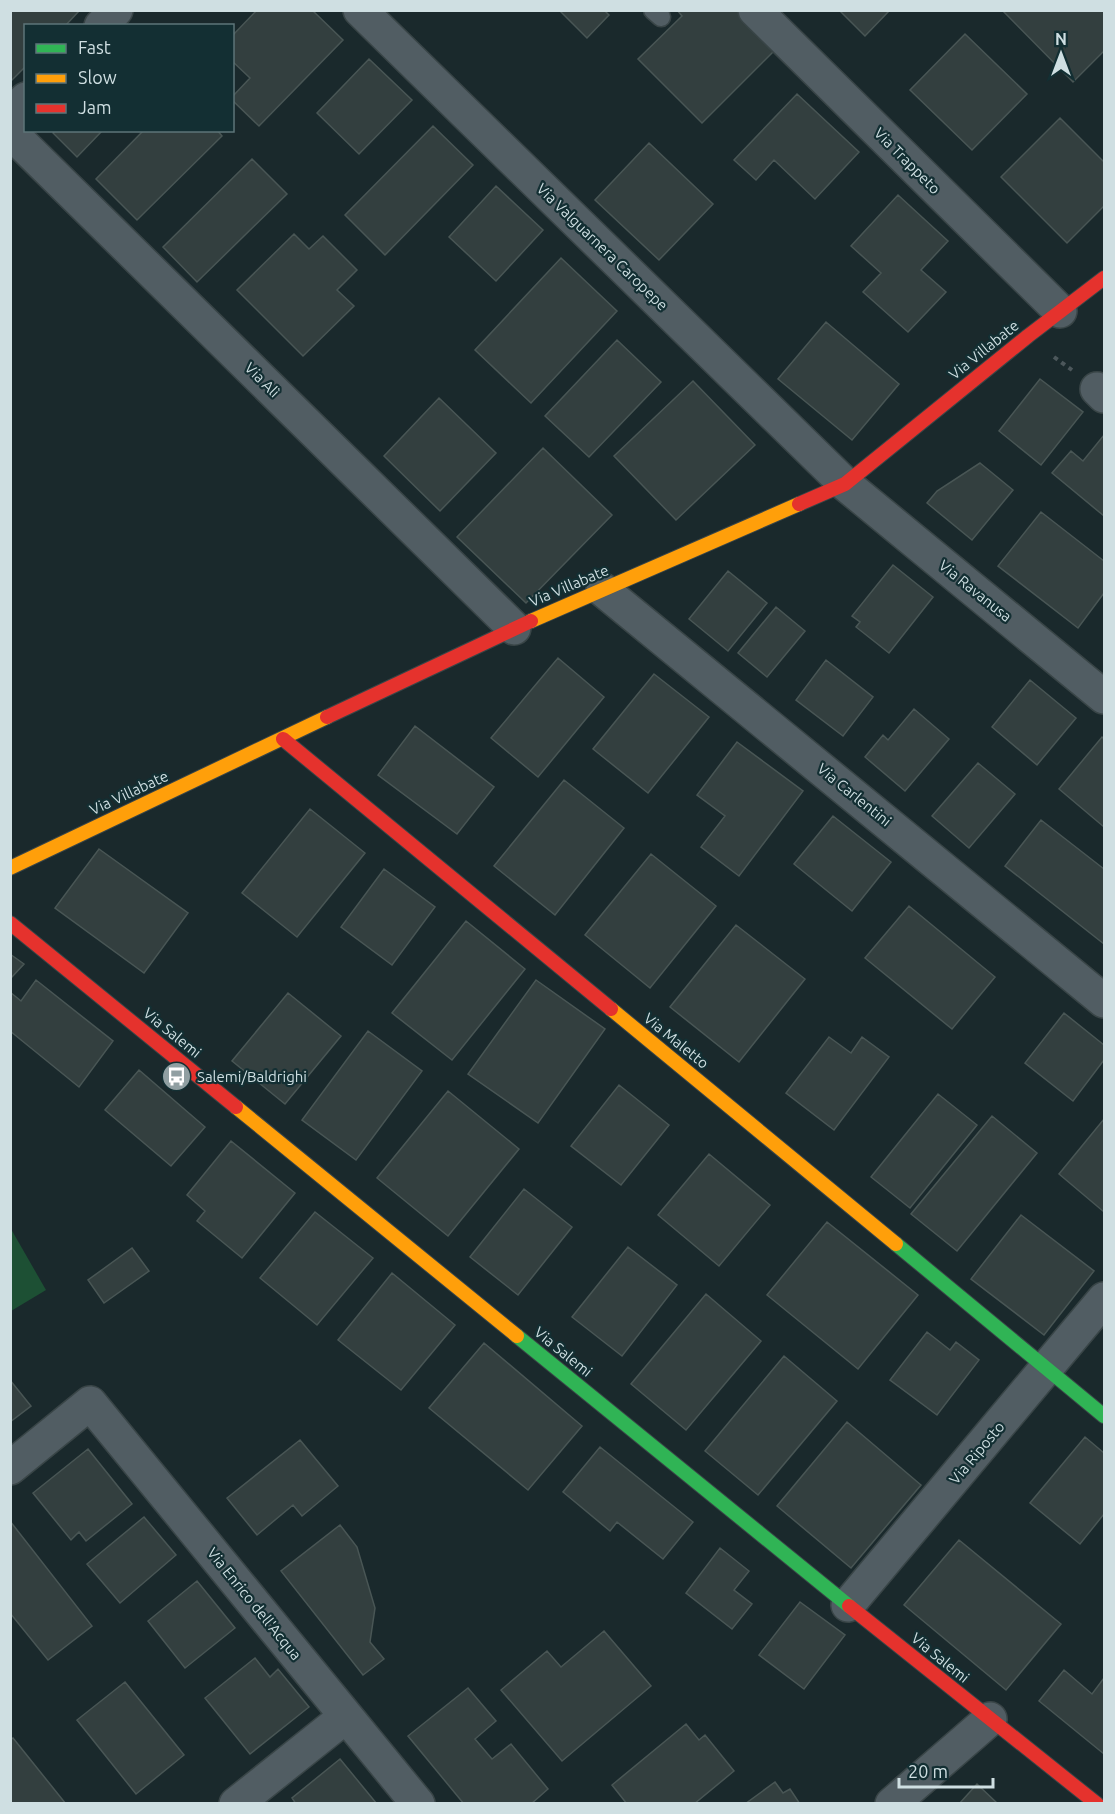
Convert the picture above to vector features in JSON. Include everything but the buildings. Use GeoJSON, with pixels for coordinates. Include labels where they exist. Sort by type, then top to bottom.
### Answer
{"type":"FeatureCollection","features":[{"type":"Feature","properties":{"kind":"street"},"geometry":{"type":"LineString","coordinates":[[103,24],[116,10]]}},
{"type":"Feature","properties":{"kind":"street","name":"Via Valguarnera Caropepe"},"geometry":{"type":"LineString","coordinates":[[360,10],[845,484]]}},
{"type":"Feature","properties":{"kind":"street","name":"Via Trappeto"},"geometry":{"type":"LineString","coordinates":[[755,10],[1060,311]]}},
{"type":"Feature","properties":{"kind":"street"},"geometry":{"type":"LineString","coordinates":[[10,114],[24,101]]}},
{"type":"Feature","properties":{"kind":"street","name":"Via Alì"},"geometry":{"type":"LineString","coordinates":[[10,132],[513,628]]}},
{"type":"Feature","properties":{"kind":"street","name":"Via Villabate"},"geometry":{"type":"LineString","coordinates":[[10,868],[513,628],[845,484],[1028,336],[1104,278]]}},
{"type":"Feature","properties":{"kind":"street","name":"Via Ravanusa"},"geometry":{"type":"LineString","coordinates":[[845,484],[1104,697]]}},
{"type":"Feature","properties":{"kind":"street","name":"Via Carlentini"},"geometry":{"type":"LineString","coordinates":[[603,590],[1104,1001]]}},
{"type":"Feature","properties":{"kind":"street","name":"Via Maletto"},"geometry":{"type":"LineString","coordinates":[[283,739],[1104,1416]]}},
{"type":"Feature","properties":{"kind":"street","name":"Via Salemi"},"geometry":{"type":"LineString","coordinates":[[10,923],[848,1605],[1096,1803]]}},
{"type":"Feature","properties":{"kind":"street","name":"Via Riposto"},"geometry":{"type":"LineString","coordinates":[[848,1605],[1048,1369],[1104,1299]]}},
{"type":"Feature","properties":{"kind":"street","name":"Via Enrico dell'Acqua"},"geometry":{"type":"LineString","coordinates":[[10,1468],[90,1403],[345,1717],[418,1803]]}},
{"type":"Feature","properties":{"kind":"street"},"geometry":{"type":"LineString","coordinates":[[236,1803],[345,1717]]}},
{"type":"Feature","properties":{"kind":"street"},"geometry":{"type":"LineString","coordinates":[[892,1803],[990,1719]]}},
{"type":"Feature","properties":{"kind":"path"},"geometry":{"type":"LineString","coordinates":[[1028,336],[1101,392]]}},
{"type":"Feature","properties":{"kind":"green space"},"geometry":{"type":"Polygon","coordinates":[[[11,1229],[46,1290],[10,1311],[11,1229]]]}},
{"type":"Feature","properties":{"kind":"traffic: fast"},"geometry":{"type":"LineString","coordinates":[[896,1244],[1104,1416]]}},
{"type":"Feature","properties":{"kind":"traffic: fast"},"geometry":{"type":"LineString","coordinates":[[517,1336],[849,1606]]}},
{"type":"Feature","properties":{"kind":"traffic: slow"},"geometry":{"type":"LineString","coordinates":[[531,621],[799,504]]}},
{"type":"Feature","properties":{"kind":"traffic: slow"},"geometry":{"type":"LineString","coordinates":[[10,868],[327,717]]}},
{"type":"Feature","properties":{"kind":"traffic: slow"},"geometry":{"type":"LineString","coordinates":[[611,1009],[896,1244]]}},
{"type":"Feature","properties":{"kind":"traffic: slow"},"geometry":{"type":"LineString","coordinates":[[236,1107],[517,1336]]}},
{"type":"Feature","properties":{"kind":"traffic: jam"},"geometry":{"type":"LineString","coordinates":[[799,504],[845,484],[1028,336],[1104,278]]}},
{"type":"Feature","properties":{"kind":"traffic: jam"},"geometry":{"type":"LineString","coordinates":[[327,717],[531,621]]}},
{"type":"Feature","properties":{"kind":"traffic: jam"},"geometry":{"type":"LineString","coordinates":[[283,739],[611,1009]]}},
{"type":"Feature","properties":{"kind":"traffic: jam"},"geometry":{"type":"LineString","coordinates":[[10,923],[236,1107]]}},
{"type":"Feature","properties":{"kind":"traffic: jam"},"geometry":{"type":"LineString","coordinates":[[849,1606],[1097,1804]]}},
{"type":"Feature","properties":{"kind":"place","name":"Salemi/Baldrighi"},"geometry":{"type":"Point","coordinates":[176,1077]}}]}
